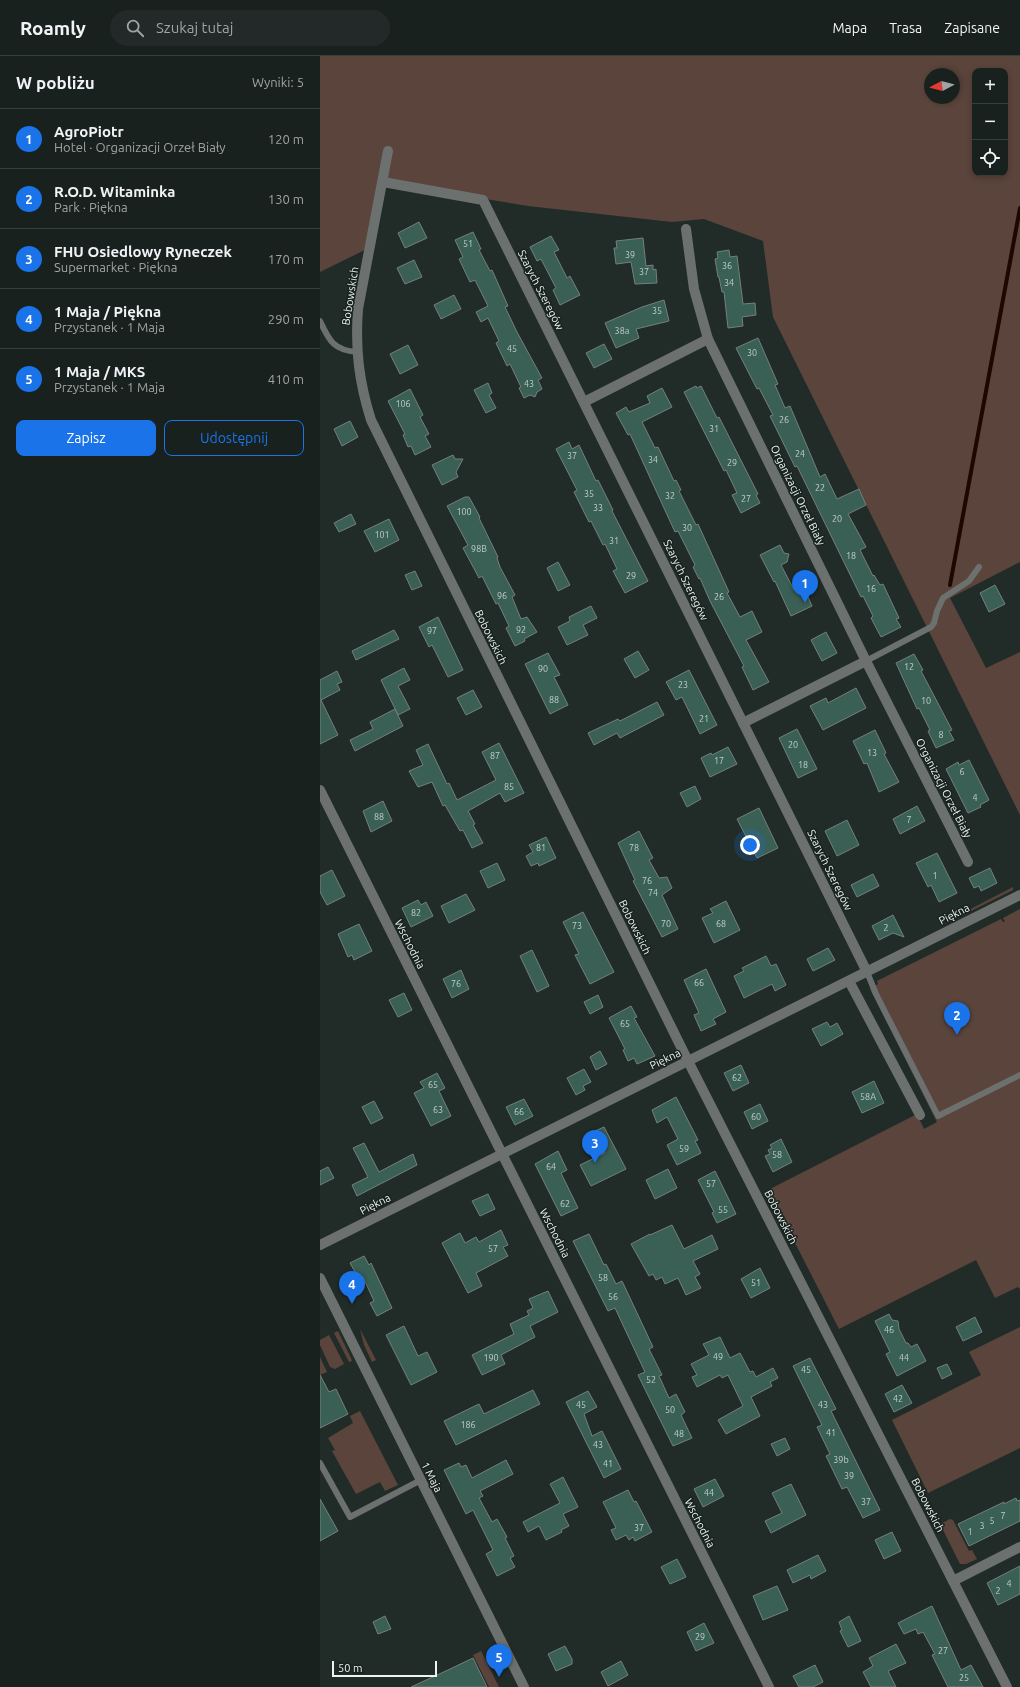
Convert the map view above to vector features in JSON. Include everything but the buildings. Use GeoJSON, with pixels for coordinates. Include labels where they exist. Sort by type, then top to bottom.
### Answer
{"type":"FeatureCollection","features":[{"type":"Feature","properties":{"kind":"street","name":"Bobowskich"},"geometry":{"type":"LineString","coordinates":[[388,151],[358,309],[356,352],[362,394],[371,420],[688,1061],[1007,1687]]}},
{"type":"Feature","properties":{"kind":"street","name":"Szarych Szeregów"},"geometry":{"type":"LineString","coordinates":[[383,182],[483,200],[867,972]]}},
{"type":"Feature","properties":{"kind":"street","name":"Organizacji Orzeł Biały"},"geometry":{"type":"LineString","coordinates":[[686,230],[694,289],[708,340],[866,661],[968,862]]}},
{"type":"Feature","properties":{"kind":"street"},"geometry":{"type":"LineString","coordinates":[[584,402],[708,340]]}},
{"type":"Feature","properties":{"kind":"street"},"geometry":{"type":"LineString","coordinates":[[743,722],[866,661]]}},
{"type":"Feature","properties":{"kind":"street","name":"Wschodnia"},"geometry":{"type":"LineString","coordinates":[[320,790],[769,1687]]}},
{"type":"Feature","properties":{"kind":"street","name":"Piękna"},"geometry":{"type":"LineString","coordinates":[[320,1245],[1020,895]]}},
{"type":"Feature","properties":{"kind":"street"},"geometry":{"type":"LineString","coordinates":[[849,980],[920,1115]]}},
{"type":"Feature","properties":{"kind":"street","name":"1 Maja"},"geometry":{"type":"LineString","coordinates":[[320,1278],[524,1687]]}},
{"type":"Feature","properties":{"kind":"street"},"geometry":{"type":"LineString","coordinates":[[953,1581],[1020,1547]]}},
{"type":"Feature","properties":{"kind":"lane"},"geometry":{"type":"LineString","coordinates":[[320,320],[330,341],[340,349],[356,352]]}},
{"type":"Feature","properties":{"kind":"lane"},"geometry":{"type":"LineString","coordinates":[[866,661],[931,627],[934,623],[937,611],[943,598],[969,581],[979,567]]}},
{"type":"Feature","properties":{"kind":"lane"},"geometry":{"type":"LineString","coordinates":[[867,972],[876,994],[938,1116],[1020,1075]]}},
{"type":"Feature","properties":{"kind":"lane"},"geometry":{"type":"LineString","coordinates":[[320,1463],[350,1517],[421,1480]]}},
{"type":"Feature","properties":{"kind":"shaded area"},"geometry":{"type":"Polygon","coordinates":[[[320,56],[1020,56],[1020,562],[950,598],[986,668],[1020,652],[1020,815],[773,317],[763,241],[704,219],[672,222],[528,206],[383,182],[371,247],[320,272],[320,56]]]}},
{"type":"Feature","properties":{"kind":"shaded area"},"geometry":{"type":"Polygon","coordinates":[[[1013,887],[1013,890],[955,919],[953,918],[1013,887]]]}},
{"type":"Feature","properties":{"kind":"shaded area"},"geometry":{"type":"Polygon","coordinates":[[[1020,909],[1020,1289],[1018,1287],[995,1298],[976,1260],[839,1329],[768,1190],[917,1114],[924,1129],[937,1122],[870,989],[878,984],[877,981],[1001,919],[1005,922],[1003,918],[1020,909]]]}},
{"type":"Feature","properties":{"kind":"shaded area"},"geometry":{"type":"Polygon","coordinates":[[[1020,1327],[1020,1448],[928,1493],[892,1420],[981,1375],[969,1352],[1020,1327]]]}},
{"type":"Feature","properties":{"kind":"shaded area"},"geometry":{"type":"Polygon","coordinates":[[[360,1329],[376,1360],[372,1362],[364,1345],[360,1329]]]}},
{"type":"Feature","properties":{"kind":"shaded area"},"geometry":{"type":"Polygon","coordinates":[[[338,1331],[352,1361],[349,1362],[334,1333],[338,1331]]]}},
{"type":"Feature","properties":{"kind":"shaded area"},"geometry":{"type":"Polygon","coordinates":[[[329,1335],[344,1364],[335,1369],[330,1367],[320,1345],[320,1340],[329,1335]]]}},
{"type":"Feature","properties":{"kind":"shaded area"},"geometry":{"type":"Polygon","coordinates":[[[320,1357],[327,1372],[320,1375],[320,1357]]]}},
{"type":"Feature","properties":{"kind":"shaded area"},"geometry":{"type":"Polygon","coordinates":[[[360,1411],[398,1485],[385,1491],[380,1482],[356,1494],[332,1451],[335,1450],[328,1438],[353,1423],[350,1416],[360,1411]]]}},
{"type":"Feature","properties":{"kind":"shaded area"},"geometry":{"type":"Polygon","coordinates":[[[950,1519],[953,1520],[969,1551],[972,1550],[977,1559],[966,1564],[960,1564],[940,1524],[950,1519]]]}},
{"type":"Feature","properties":{"kind":"shaded area"},"geometry":{"type":"Polygon","coordinates":[[[481,1651],[499,1687],[489,1687],[473,1655],[481,1651]]]}},
{"type":"Feature","properties":{"kind":"waterway"},"geometry":{"type":"LineString","coordinates":[[950,585],[1020,208]]}},
{"type":"Feature","properties":{"kind":"place","name":"AgroPiotr"},"geometry":{"type":"Point","coordinates":[805,603]}},
{"type":"Feature","properties":{"kind":"place","name":"R.O.D. Witaminka"},"geometry":{"type":"Point","coordinates":[957,1035]}},
{"type":"Feature","properties":{"kind":"place","name":"FHU Osiedlowy Ryneczek"},"geometry":{"type":"Point","coordinates":[595,1163]}},
{"type":"Feature","properties":{"kind":"place","name":"1 Maja / Piękna"},"geometry":{"type":"Point","coordinates":[352,1304]}},
{"type":"Feature","properties":{"kind":"place","name":"1 Maja / MKS"},"geometry":{"type":"Point","coordinates":[499,1677]}}]}
